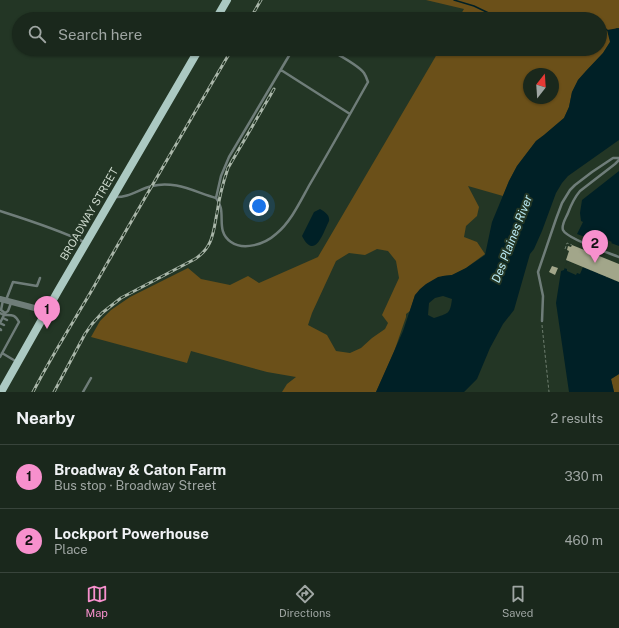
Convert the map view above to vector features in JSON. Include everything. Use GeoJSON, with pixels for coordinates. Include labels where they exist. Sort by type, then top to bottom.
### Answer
{"type":"FeatureCollection","features":[{"type":"Feature","properties":{"kind":"main road"},"geometry":{"type":"LineString","coordinates":[[220,12],[227,0]]}},
{"type":"Feature","properties":{"kind":"main road","name":"BROADWAY STREET"},"geometry":{"type":"LineString","coordinates":[[1,392],[85,243],[195,56]]}},
{"type":"Feature","properties":{"kind":"street"},"geometry":{"type":"LineString","coordinates":[[5,300],[46,312]]}},
{"type":"Feature","properties":{"kind":"lane"},"geometry":{"type":"LineString","coordinates":[[216,198],[221,176],[229,157],[289,56]]}},
{"type":"Feature","properties":{"kind":"lane"},"geometry":{"type":"LineString","coordinates":[[112,197],[127,196],[144,188],[157,185],[165,184],[181,186],[216,198],[221,208],[222,231],[224,236],[230,241],[237,245],[245,246],[260,244],[268,240],[281,230],[303,197],[368,82],[362,71],[340,56]]}},
{"type":"Feature","properties":{"kind":"lane"},"geometry":{"type":"LineString","coordinates":[[281,70],[350,114]]}},
{"type":"Feature","properties":{"kind":"lane"},"geometry":{"type":"LineString","coordinates":[[542,322],[543,296],[538,272],[562,203],[575,185],[613,158],[619,159]]}},
{"type":"Feature","properties":{"kind":"lane"},"geometry":{"type":"LineString","coordinates":[[619,159],[580,191],[565,219],[563,228],[564,232],[574,239],[619,257]]}},
{"type":"Feature","properties":{"kind":"lane"},"geometry":{"type":"LineString","coordinates":[[0,211],[74,237],[85,243]]}},
{"type":"Feature","properties":{"kind":"lane"},"geometry":{"type":"LineString","coordinates":[[7,320],[1,310],[13,282],[37,286],[40,278]]}},
{"type":"Feature","properties":{"kind":"lane"},"geometry":{"type":"LineString","coordinates":[[4,325],[0,323],[8,311],[5,300]]}},
{"type":"Feature","properties":{"kind":"lane"},"geometry":{"type":"LineString","coordinates":[[0,313],[4,315],[13,315],[16,317],[18,322],[0,356]]}},
{"type":"Feature","properties":{"kind":"lane"},"geometry":{"type":"LineString","coordinates":[[12,323],[16,326]]}},
{"type":"Feature","properties":{"kind":"lane"},"geometry":{"type":"LineString","coordinates":[[10,328],[14,330]]}},
{"type":"Feature","properties":{"kind":"lane"},"geometry":{"type":"LineString","coordinates":[[7,333],[11,336]]}},
{"type":"Feature","properties":{"kind":"lane"},"geometry":{"type":"LineString","coordinates":[[4,338],[8,341]]}},
{"type":"Feature","properties":{"kind":"lane"},"geometry":{"type":"LineString","coordinates":[[2,343],[6,346]]}},
{"type":"Feature","properties":{"kind":"lane"},"geometry":{"type":"LineString","coordinates":[[0,348],[3,352],[18,362]]}},
{"type":"Feature","properties":{"kind":"lane"},"geometry":{"type":"LineString","coordinates":[[83,392],[91,378]]}},
{"type":"Feature","properties":{"kind":"path"},"geometry":{"type":"LineString","coordinates":[[565,249],[568,243],[572,245]]}},
{"type":"Feature","properties":{"kind":"path"},"geometry":{"type":"LineString","coordinates":[[542,322],[548,392]]}},
{"type":"Feature","properties":{"kind":"shaded area"},"geometry":{"type":"Polygon","coordinates":[[[426,0],[619,0],[619,28],[616,28],[607,47],[607,12],[462,12],[464,9],[426,0]]]}},
{"type":"Feature","properties":{"kind":"shaded area"},"geometry":{"type":"Polygon","coordinates":[[[436,56],[600,56],[578,80],[572,92],[569,107],[564,118],[536,141],[517,166],[503,196],[468,186],[479,207],[477,216],[466,226],[464,237],[477,242],[485,254],[466,268],[452,275],[443,276],[415,295],[410,311],[406,314],[394,352],[376,392],[282,392],[287,384],[296,377],[267,372],[191,351],[187,363],[91,337],[100,321],[111,310],[130,297],[188,268],[201,279],[230,285],[248,276],[259,283],[318,257],[436,56]],[[377,249],[365,255],[349,253],[336,261],[308,325],[327,335],[336,351],[350,353],[361,348],[385,329],[388,323],[382,315],[399,278],[396,261],[388,251],[377,249]]]}},
{"type":"Feature","properties":{"kind":"shaded area"},"geometry":{"type":"Polygon","coordinates":[[[619,374],[619,392],[614,392],[611,379],[619,374]]]}},
{"type":"Feature","properties":{"kind":"water","name":"Des Plaines River"},"geometry":{"type":"Polygon","coordinates":[[[619,28],[619,140],[568,176],[556,193],[542,231],[534,249],[530,254],[514,310],[503,324],[490,348],[477,379],[464,392],[376,392],[403,331],[415,295],[426,284],[438,277],[452,275],[466,268],[485,255],[492,222],[517,166],[536,141],[564,118],[569,107],[572,92],[578,80],[600,56],[607,56],[607,47],[610,42],[607,30],[619,28]],[[443,296],[435,298],[429,303],[428,315],[434,318],[448,313],[452,299],[443,296]]]}},
{"type":"Feature","properties":{"kind":"water"},"geometry":{"type":"Polygon","coordinates":[[[619,171],[619,246],[595,235],[593,240],[577,234],[583,222],[581,221],[580,213],[582,200],[619,171]]]}},
{"type":"Feature","properties":{"kind":"water"},"geometry":{"type":"Polygon","coordinates":[[[320,209],[328,215],[329,221],[321,238],[315,245],[311,246],[302,236],[314,212],[320,209]]]}},
{"type":"Feature","properties":{"kind":"water"},"geometry":{"type":"Polygon","coordinates":[[[567,261],[619,282],[619,374],[611,379],[614,392],[569,392],[556,303],[561,271],[564,270],[567,261]]]}},
{"type":"Feature","properties":{"kind":"pier"},"geometry":{"type":"Polygon","coordinates":[[[567,261],[583,267],[580,274],[577,273],[576,275],[564,268],[567,261]]]}},
{"type":"Feature","properties":{"kind":"building"},"geometry":{"type":"Polygon","coordinates":[[[572,245],[619,264],[619,282],[566,260],[569,251],[567,250],[568,246],[571,247],[572,245]]]}},
{"type":"Feature","properties":{"kind":"building"},"geometry":{"type":"Polygon","coordinates":[[[552,266],[558,268],[555,275],[549,272],[552,266]]]}},
{"type":"Feature","properties":{"kind":"waterway"},"geometry":{"type":"LineString","coordinates":[[454,0],[474,6],[486,12]]}},
{"type":"Feature","properties":{"kind":"railway"},"geometry":{"type":"LineString","coordinates":[[254,12],[261,0]]}},
{"type":"Feature","properties":{"kind":"railway"},"geometry":{"type":"LineString","coordinates":[[33,392],[54,353],[228,56]]}},
{"type":"Feature","properties":{"kind":"railway"},"geometry":{"type":"LineString","coordinates":[[54,392],[85,334],[102,313],[121,298],[195,259],[205,250],[213,233],[220,196],[228,168],[274,89]]}},
{"type":"Feature","properties":{"kind":"place","name":"Lockport Powerhouse"},"geometry":{"type":"Point","coordinates":[595,263]}},
{"type":"Feature","properties":{"kind":"place","name":"Broadway & Caton Farm"},"geometry":{"type":"Point","coordinates":[47,329]}}]}
